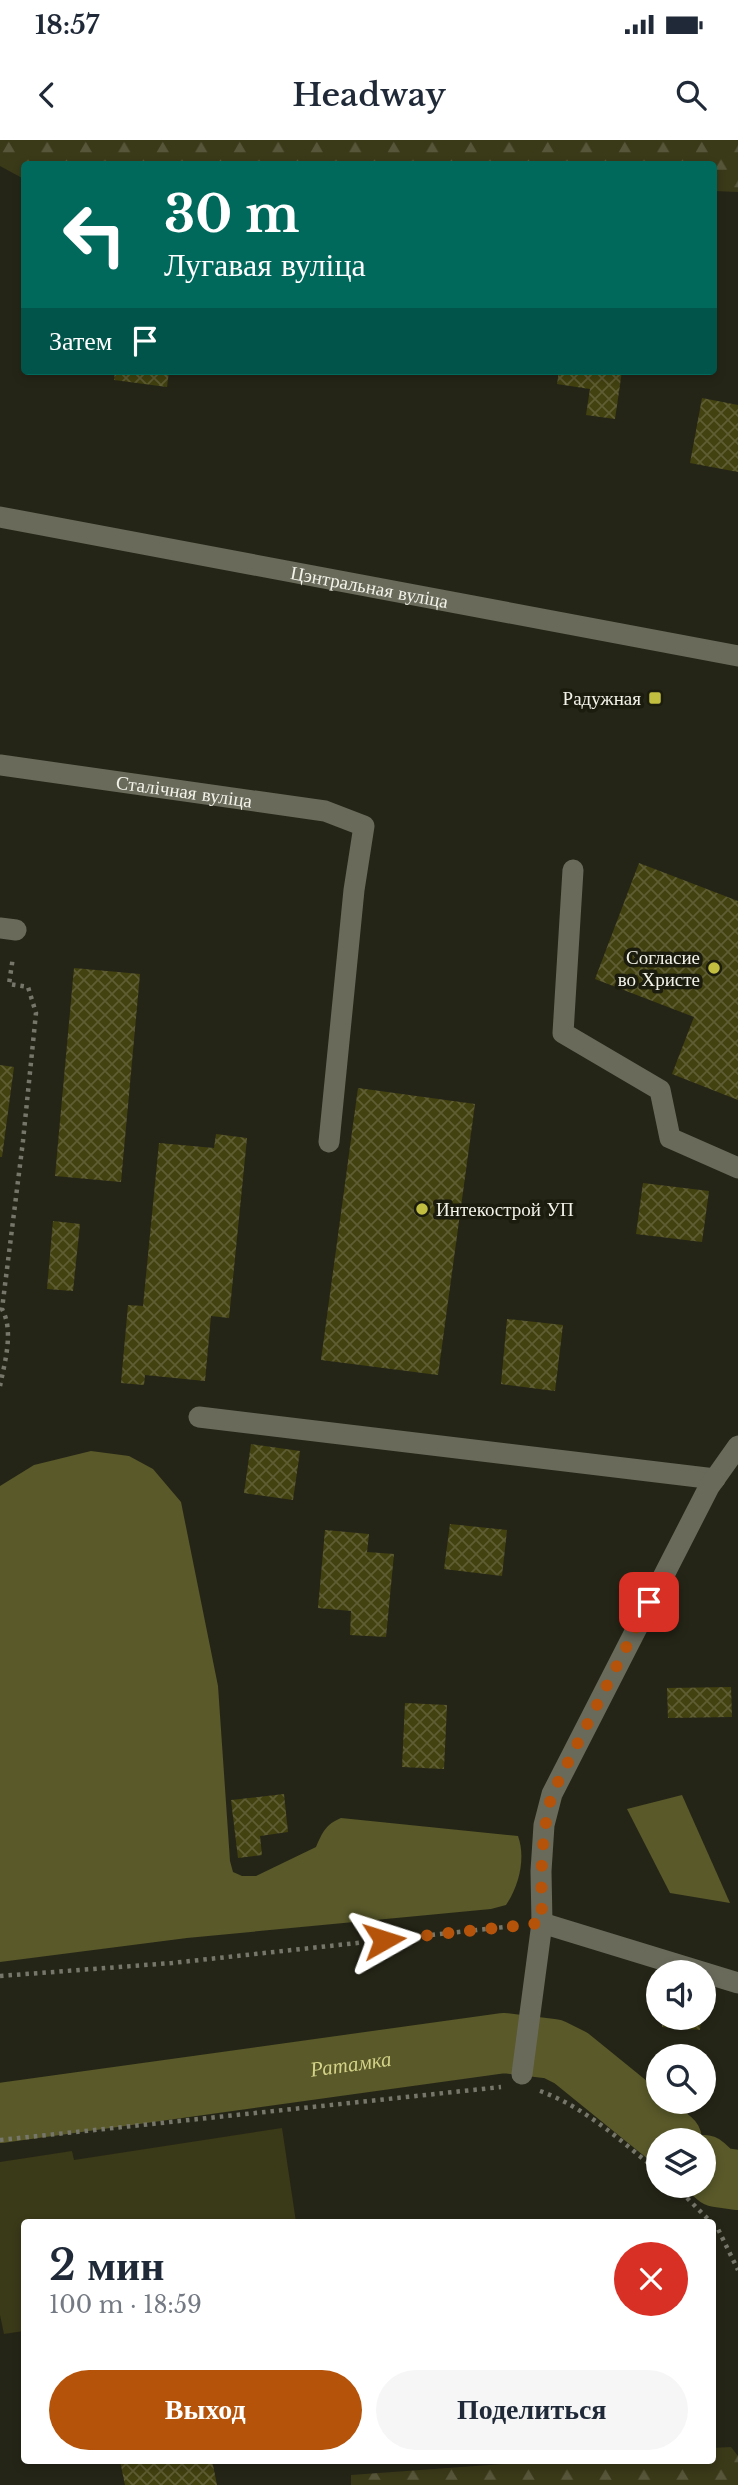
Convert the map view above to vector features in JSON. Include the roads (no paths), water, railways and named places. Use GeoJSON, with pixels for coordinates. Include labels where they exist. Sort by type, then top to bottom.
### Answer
{"type":"FeatureCollection","features":[{"type":"Feature","properties":{"kind":"street","name":"Цэнтральная вуліца"},"geometry":{"type":"LineString","coordinates":[[0,517],[738,656]]}},
{"type":"Feature","properties":{"kind":"street","name":"Сталічная вуліца"},"geometry":{"type":"LineString","coordinates":[[0,765],[325,811],[364,826],[354,890],[330,1142]]}},
{"type":"Feature","properties":{"kind":"street"},"geometry":{"type":"LineString","coordinates":[[573,870],[562,1033],[660,1090],[670,1138],[738,1168]]}},
{"type":"Feature","properties":{"kind":"street"},"geometry":{"type":"LineString","coordinates":[[199,1417],[715,1479]]}},
{"type":"Feature","properties":{"kind":"street"},"geometry":{"type":"LineString","coordinates":[[521,2083],[542,1923],[544,1825],[552,1794],[715,1479],[738,1446]]}},
{"type":"Feature","properties":{"kind":"street"},"geometry":{"type":"LineString","coordinates":[[542,1923],[738,1983]]}},
{"type":"Feature","properties":{"kind":"waterway","name":"Ратамка"},"geometry":{"type":"LineString","coordinates":[[0,2113],[504,2043],[553,2049],[571,2058],[657,2128]]}},
{"type":"Feature","properties":{"kind":"waterway","name":"Ратамка"},"geometry":{"type":"LineString","coordinates":[[716,2176],[738,2180]]}},
{"type":"Feature","properties":{"kind":"place","name":"Радужная"},"geometry":{"type":"Point","coordinates":[655,698]}},
{"type":"Feature","properties":{"kind":"place","name":"Согласие во Христе"},"geometry":{"type":"Point","coordinates":[714,968]}},
{"type":"Feature","properties":{"kind":"place","name":"Интекострой УП"},"geometry":{"type":"Point","coordinates":[422,1209]}}]}
